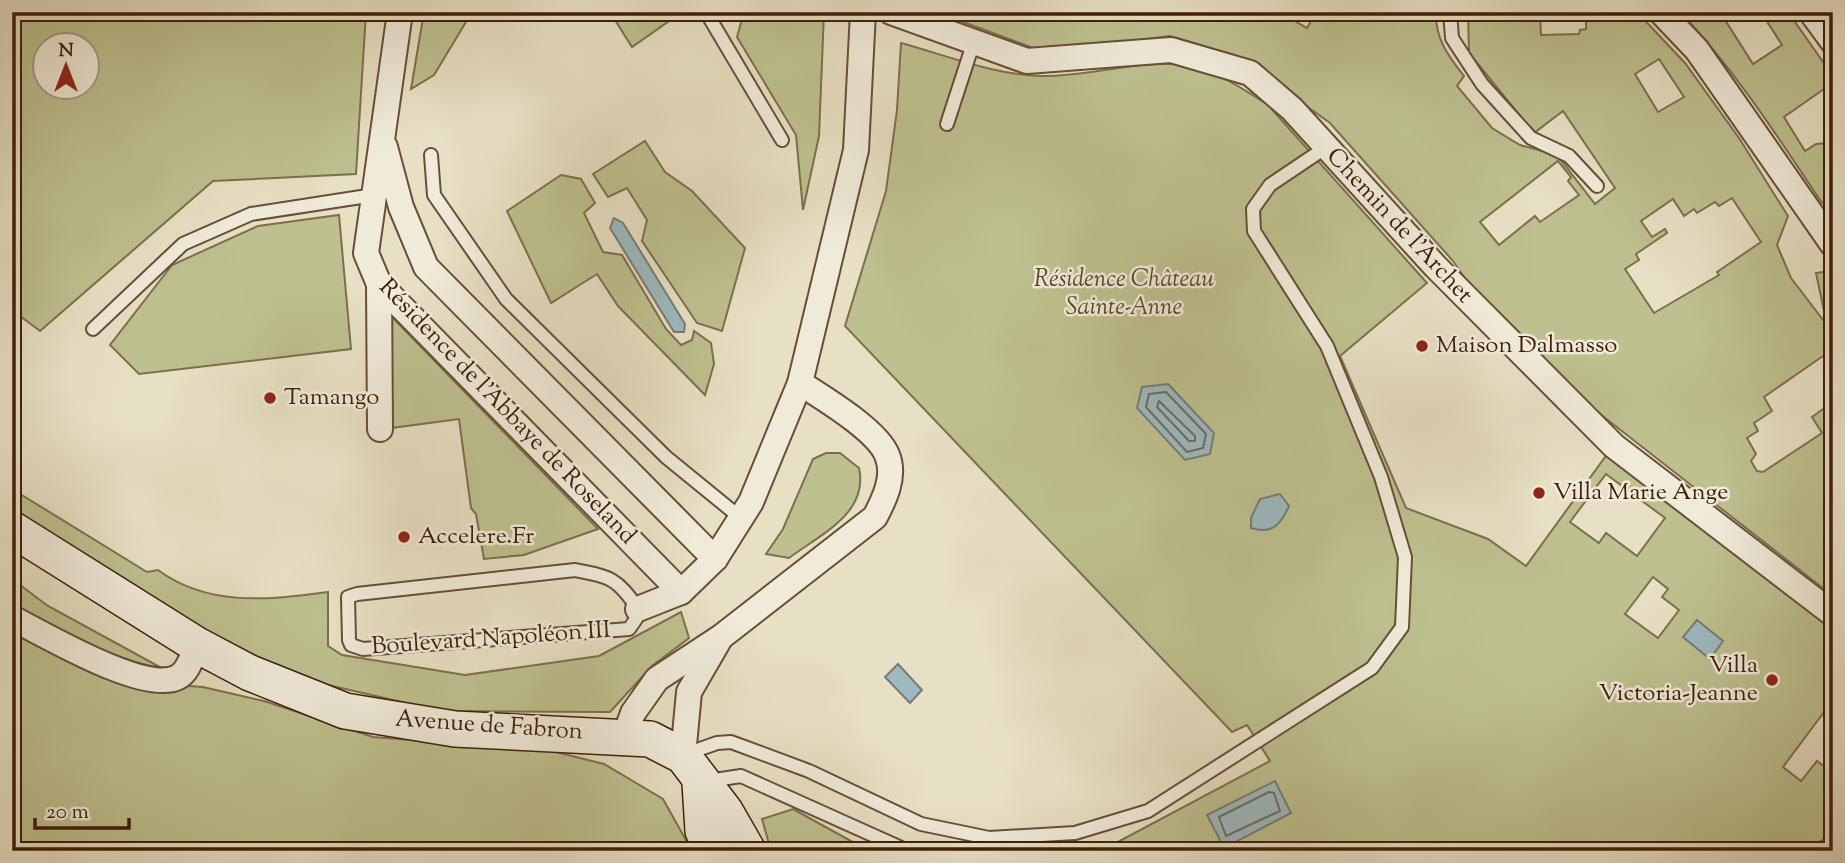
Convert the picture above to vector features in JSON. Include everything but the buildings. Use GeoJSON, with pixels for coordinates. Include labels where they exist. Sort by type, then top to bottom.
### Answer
{"type":"FeatureCollection","features":[{"type":"Feature","properties":{"kind":"street","name":"Résidence de l'Abbaye de Roseland"},"geometry":{"type":"LineString","coordinates":[[400,12],[366,253],[379,284],[681,592]]}},
{"type":"Feature","properties":{"kind":"street","name":"Boulevard Napoléon III"},"geometry":{"type":"LineString","coordinates":[[638,609],[681,592],[715,559],[742,519],[800,383],[856,150],[863,12]]}},
{"type":"Feature","properties":{"kind":"street","name":"Chemin de l'Archet"},"geometry":{"type":"LineString","coordinates":[[891,12],[1027,61],[1171,50],[1250,73],[1292,109],[1435,266],[1614,446],[1833,614]]}},
{"type":"Feature","properties":{"kind":"street"},"geometry":{"type":"LineString","coordinates":[[1661,12],[1697,50],[1833,245]]}},
{"type":"Feature","properties":{"kind":"street"},"geometry":{"type":"LineString","coordinates":[[1811,12],[1833,42]]}},
{"type":"Feature","properties":{"kind":"street","name":"Résidence de l'Abbaye de Roseland"},"geometry":{"type":"LineString","coordinates":[[382,135],[401,207],[426,267],[715,559]]}},
{"type":"Feature","properties":{"kind":"street"},"geometry":{"type":"LineString","coordinates":[[379,284],[380,429]]}},
{"type":"Feature","properties":{"kind":"street"},"geometry":{"type":"LineString","coordinates":[[625,735],[633,713],[657,679],[721,637],[875,517],[888,492],[888,456],[871,435],[800,383]]}},
{"type":"Feature","properties":{"kind":"street","name":"Avenue de Fabron"},"geometry":{"type":"LineString","coordinates":[[12,529],[197,645],[250,673],[345,711],[455,729],[625,735],[650,739],[692,769],[725,811],[748,851]]}},
{"type":"Feature","properties":{"kind":"street"},"geometry":{"type":"LineString","coordinates":[[12,618],[108,667],[162,681],[175,679],[185,672],[197,645]]}},
{"type":"Feature","properties":{"kind":"street"},"geometry":{"type":"LineString","coordinates":[[714,851],[703,831],[692,769],[689,692],[721,637]]}},
{"type":"Feature","properties":{"kind":"lane"},"geometry":{"type":"LineString","coordinates":[[714,12],[709,17],[782,140]]}},
{"type":"Feature","properties":{"kind":"lane"},"geometry":{"type":"LineString","coordinates":[[1450,12],[1452,38],[1482,84],[1531,138],[1569,156],[1597,186]]}},
{"type":"Feature","properties":{"kind":"lane"},"geometry":{"type":"LineString","coordinates":[[947,124],[974,41]]}},
{"type":"Feature","properties":{"kind":"lane"},"geometry":{"type":"LineString","coordinates":[[692,769],[717,743],[731,741],[809,771],[921,824],[989,838],[1075,833],[1147,811],[1372,668],[1402,626],[1405,557],[1381,477],[1326,346],[1254,232],[1253,209],[1270,185],[1325,148]]}},
{"type":"Feature","properties":{"kind":"lane"},"geometry":{"type":"LineString","coordinates":[[431,155],[434,195],[506,299],[666,457],[742,519]]}},
{"type":"Feature","properties":{"kind":"lane"},"geometry":{"type":"LineString","coordinates":[[93,329],[183,244],[251,214],[374,195]]}},
{"type":"Feature","properties":{"kind":"lane","name":"Boulevard Napoléon III"},"geometry":{"type":"LineString","coordinates":[[575,570],[599,575],[621,584],[638,609],[636,619],[629,629],[363,649],[351,645],[349,640],[346,604],[348,597],[357,594],[575,570]]}},
{"type":"Feature","properties":{"kind":"lane"},"geometry":{"type":"LineString","coordinates":[[692,769],[741,776],[908,851]]}},
{"type":"Feature","properties":{"kind":"lane"},"geometry":{"type":"LineString","coordinates":[[1753,851],[1762,851]]}},
{"type":"Feature","properties":{"kind":"green space"},"geometry":{"type":"Polygon","coordinates":[[[12,12],[366,12],[356,174],[213,181],[40,331],[12,310],[12,12]]]}},
{"type":"Feature","properties":{"kind":"green space"},"geometry":{"type":"Polygon","coordinates":[[[424,12],[472,12],[434,75],[411,89],[424,12]]]}},
{"type":"Feature","properties":{"kind":"green space"},"geometry":{"type":"Polygon","coordinates":[[[610,12],[682,12],[632,47],[610,12]]]}},
{"type":"Feature","properties":{"kind":"green space"},"geometry":{"type":"Polygon","coordinates":[[[744,12],[824,12],[819,136],[803,210],[796,135],[737,37],[744,12]]]}},
{"type":"Feature","properties":{"kind":"green space"},"geometry":{"type":"Polygon","coordinates":[[[936,12],[1293,12],[1290,18],[1307,28],[1316,12],[1436,12],[1438,30],[1444,46],[1464,76],[1457,86],[1492,128],[1520,145],[1557,155],[1595,204],[1615,188],[1563,111],[1534,133],[1469,53],[1468,12],[1540,12],[1541,35],[1579,34],[1580,30],[1586,29],[1586,15],[1579,12],[1637,12],[1685,63],[1739,138],[1788,216],[1777,245],[1791,278],[1827,325],[1816,273],[1829,271],[1833,276],[1833,369],[1823,356],[1764,397],[1772,411],[1754,423],[1758,431],[1747,438],[1756,454],[1751,461],[1757,471],[1763,472],[1822,433],[1812,417],[1833,402],[1833,596],[1586,403],[1486,309],[1453,261],[1330,123],[1237,56],[1170,36],[1044,52],[936,12]],[[1659,59],[1635,74],[1658,112],[1684,97],[1659,59]],[[1558,161],[1480,222],[1499,245],[1535,216],[1540,222],[1579,195],[1568,181],[1571,177],[1558,161]],[[1732,198],[1719,206],[1715,202],[1697,213],[1694,209],[1684,216],[1673,199],[1641,221],[1652,237],[1665,229],[1667,233],[1636,254],[1639,260],[1625,269],[1654,313],[1719,275],[1717,272],[1761,242],[1732,198]]]}},
{"type":"Feature","properties":{"kind":"green space"},"geometry":{"type":"Polygon","coordinates":[[[1680,12],[1720,12],[1753,64],[1782,45],[1761,12],[1788,12],[1828,69],[1833,67],[1833,101],[1824,89],[1784,117],[1805,151],[1816,144],[1826,143],[1827,135],[1833,131],[1833,206],[1822,203],[1737,81],[1680,12]]]}},
{"type":"Feature","properties":{"kind":"green space","name":"Résidence Château Sainte-Anne"},"geometry":{"type":"Polygon","coordinates":[[[901,43],[988,68],[1024,75],[1059,76],[1149,64],[1186,65],[1218,75],[1267,104],[1427,283],[1340,356],[1406,508],[1488,539],[1526,566],[1608,453],[1833,630],[1833,700],[1783,767],[1801,781],[1817,761],[1833,773],[1833,836],[1797,851],[1039,851],[1116,843],[1270,761],[1247,725],[1232,732],[845,326],[886,191],[897,110],[901,43]],[[1606,474],[1570,522],[1599,543],[1606,533],[1637,556],[1665,518],[1606,474]],[[1653,577],[1625,614],[1658,638],[1679,610],[1662,597],[1668,589],[1653,577]]]}},
{"type":"Feature","properties":{"kind":"green space"},"geometry":{"type":"Polygon","coordinates":[[[645,141],[665,172],[692,191],[745,248],[722,331],[697,323],[642,241],[647,220],[627,188],[608,197],[593,174],[645,141]]]}},
{"type":"Feature","properties":{"kind":"green space"},"geometry":{"type":"Polygon","coordinates":[[[561,175],[581,179],[595,203],[584,213],[603,252],[622,255],[666,329],[681,345],[692,340],[694,331],[711,343],[714,364],[705,395],[618,306],[597,274],[551,303],[507,211],[561,175]]]}},
{"type":"Feature","properties":{"kind":"green space"},"geometry":{"type":"Polygon","coordinates":[[[339,215],[351,349],[139,374],[110,345],[172,265],[258,226],[339,215]]]}},
{"type":"Feature","properties":{"kind":"green space"},"geometry":{"type":"Polygon","coordinates":[[[391,316],[598,529],[524,555],[484,559],[476,514],[471,508],[459,419],[391,428],[391,316]]]}},
{"type":"Feature","properties":{"kind":"green space"},"geometry":{"type":"Polygon","coordinates":[[[826,453],[840,453],[859,468],[857,498],[850,510],[828,531],[789,558],[766,554],[783,529],[813,459],[826,453]]]}},
{"type":"Feature","properties":{"kind":"green space"},"geometry":{"type":"Polygon","coordinates":[[[12,489],[147,572],[158,570],[197,590],[239,598],[328,592],[328,646],[342,655],[465,675],[599,656],[681,612],[689,638],[652,666],[610,712],[441,711],[302,679],[208,632],[12,509],[12,489]]]}},
{"type":"Feature","properties":{"kind":"green space"},"geometry":{"type":"Polygon","coordinates":[[[12,579],[48,606],[169,672],[176,685],[203,687],[264,701],[373,737],[552,751],[604,764],[663,799],[692,851],[16,851],[12,839],[12,579]]]}},
{"type":"Feature","properties":{"kind":"green space"},"geometry":{"type":"Polygon","coordinates":[[[793,809],[869,851],[771,851],[762,819],[793,809]]]}},
{"type":"Feature","properties":{"kind":"water"},"geometry":{"type":"Polygon","coordinates":[[[614,218],[623,223],[685,324],[684,332],[674,332],[610,228],[614,218]]]}},
{"type":"Feature","properties":{"kind":"water"},"geometry":{"type":"Polygon","coordinates":[[[1168,384],[1214,433],[1210,454],[1185,460],[1137,408],[1142,387],[1168,384]]]}},
{"type":"Feature","properties":{"kind":"water"},"geometry":{"type":"Polygon","coordinates":[[[1280,494],[1289,506],[1279,523],[1265,530],[1251,528],[1251,518],[1260,499],[1280,494]]]}},
{"type":"Feature","properties":{"kind":"water"},"geometry":{"type":"Polygon","coordinates":[[[1697,620],[1723,641],[1710,659],[1683,637],[1697,620]]]}},
{"type":"Feature","properties":{"kind":"water"},"geometry":{"type":"Polygon","coordinates":[[[898,664],[922,690],[910,703],[885,677],[898,664]]]}},
{"type":"Feature","properties":{"kind":"water"},"geometry":{"type":"Polygon","coordinates":[[[1275,781],[1291,813],[1224,848],[1207,815],[1275,781]]]}},
{"type":"Feature","properties":{"kind":"place","name":"Maison Dalmasso"},"geometry":{"type":"Point","coordinates":[1422,346]}},
{"type":"Feature","properties":{"kind":"place","name":"Tamango"},"geometry":{"type":"Point","coordinates":[270,398]}},
{"type":"Feature","properties":{"kind":"place","name":"Villa Marie Ange"},"geometry":{"type":"Point","coordinates":[1539,493]}},
{"type":"Feature","properties":{"kind":"place","name":"Accelere.Fr"},"geometry":{"type":"Point","coordinates":[404,537]}},
{"type":"Feature","properties":{"kind":"place","name":"Villa Victoria-Jeanne"},"geometry":{"type":"Point","coordinates":[1772,680]}}]}
